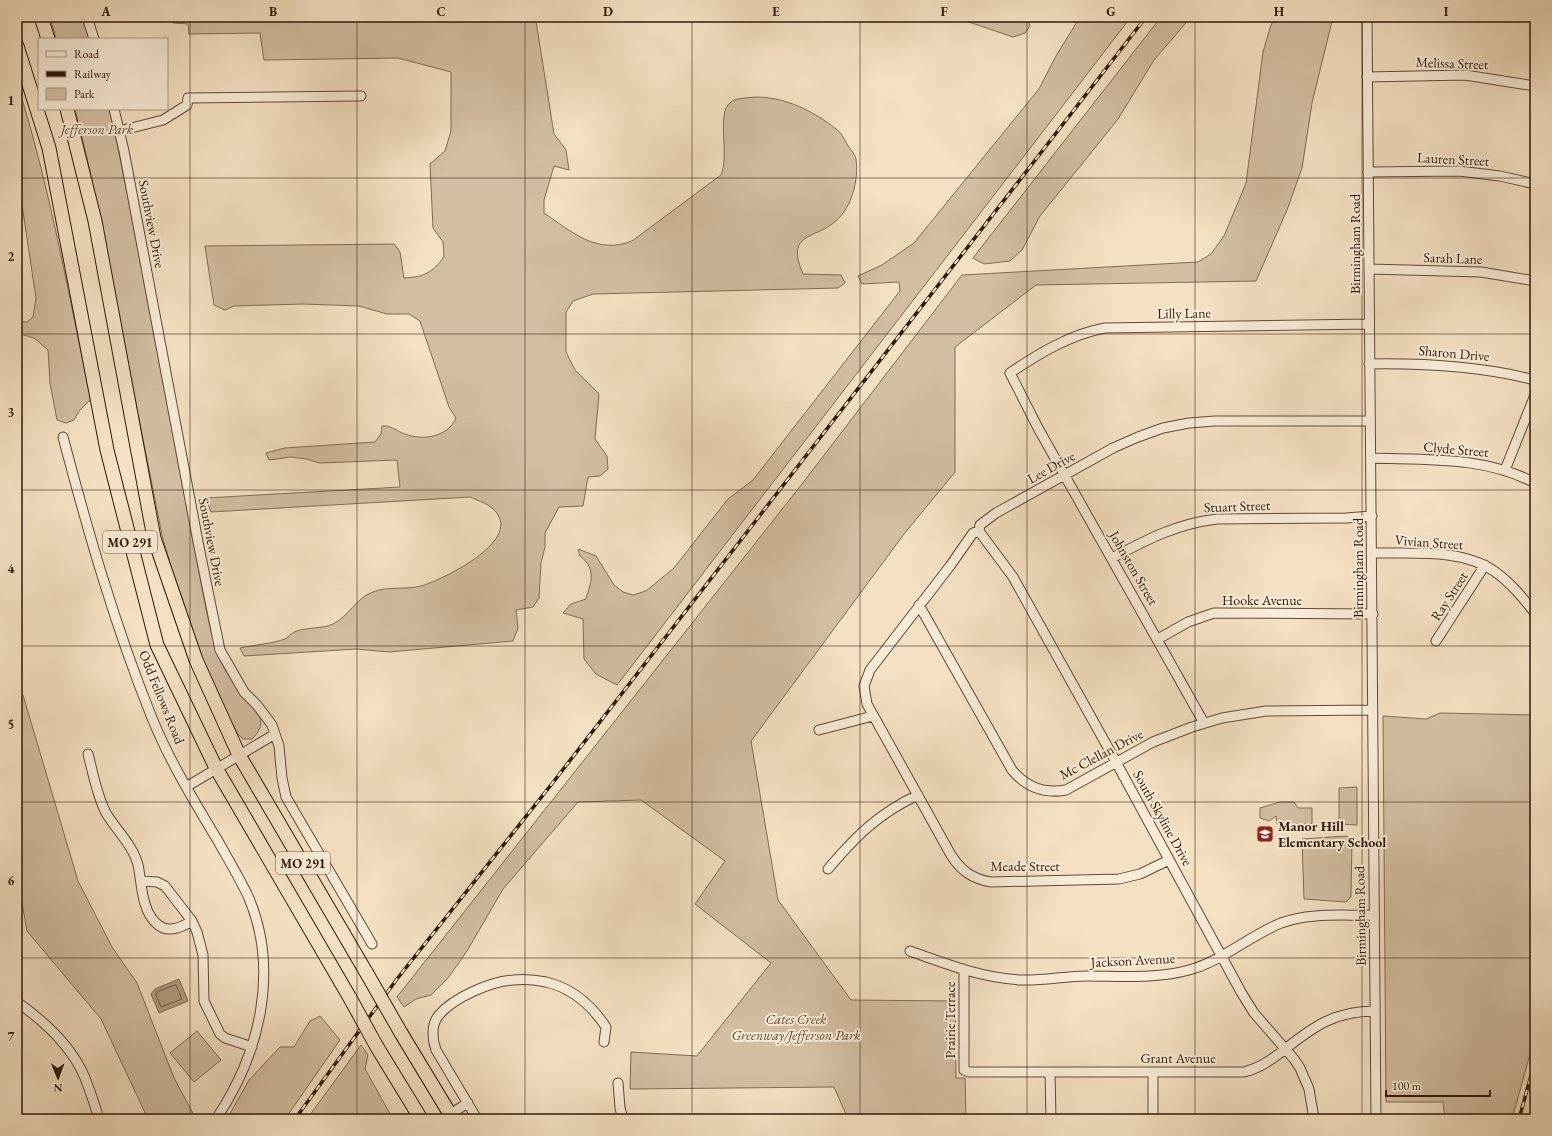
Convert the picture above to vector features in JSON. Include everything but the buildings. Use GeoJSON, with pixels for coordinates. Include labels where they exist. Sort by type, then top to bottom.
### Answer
{"type":"FeatureCollection","features":[{"type":"Feature","properties":{"kind":"highway"},"geometry":{"type":"LineString","coordinates":[[41,17],[48,38]]}},
{"type":"Feature","properties":{"kind":"highway","name":"MO 291"},"geometry":{"type":"LineString","coordinates":[[17,46],[49,148],[107,450],[157,645],[216,768],[377,1047],[421,1119]]}},
{"type":"Feature","properties":{"kind":"highway","name":"MO 291"},"geometry":{"type":"LineString","coordinates":[[67,110],[95,221],[154,538],[196,660],[239,755],[402,1033],[448,1117]]}},
{"type":"Feature","properties":{"kind":"street"},"geometry":{"type":"LineString","coordinates":[[87,17],[94,38]]}},
{"type":"Feature","properties":{"kind":"street","name":"Birmingham Road"},"geometry":{"type":"LineString","coordinates":[[1367,17],[1369,421],[1371,458],[1373,614],[1372,710],[1376,1119]]}},
{"type":"Feature","properties":{"kind":"street","name":"Melissa Street"},"geometry":{"type":"LineString","coordinates":[[1367,76],[1465,75],[1535,86]]}},
{"type":"Feature","properties":{"kind":"street"},"geometry":{"type":"LineString","coordinates":[[119,131],[163,120],[187,106],[188,98],[361,96]]}},
{"type":"Feature","properties":{"kind":"street","name":"Southview Drive"},"geometry":{"type":"LineString","coordinates":[[114,110],[220,650],[242,688],[267,717],[279,746],[282,778],[286,797],[372,944]]}},
{"type":"Feature","properties":{"kind":"street","name":"Lauren Street"},"geometry":{"type":"LineString","coordinates":[[1368,172],[1459,171],[1500,176],[1535,184]]}},
{"type":"Feature","properties":{"kind":"street","name":"Sarah Lane"},"geometry":{"type":"LineString","coordinates":[[1369,269],[1481,272],[1535,281]]}},
{"type":"Feature","properties":{"kind":"street","name":"Lilly Lane"},"geometry":{"type":"LineString","coordinates":[[1010,373],[1043,353],[1079,335],[1105,328],[1369,324]]}},
{"type":"Feature","properties":{"kind":"street","name":"Sharon Drive"},"geometry":{"type":"LineString","coordinates":[[1369,364],[1445,364],[1482,369],[1535,380]]}},
{"type":"Feature","properties":{"kind":"street","name":"Johnston Street"},"geometry":{"type":"LineString","coordinates":[[1010,373],[1038,428],[1204,723]]}},
{"type":"Feature","properties":{"kind":"street"},"geometry":{"type":"LineString","coordinates":[[1505,470],[1535,395]]}},
{"type":"Feature","properties":{"kind":"street","name":"Lee Drive"},"geometry":{"type":"LineString","coordinates":[[873,716],[864,695],[866,678],[870,670],[950,566],[973,533],[979,531],[980,524],[996,513],[1138,437],[1163,428],[1189,423],[1215,421],[1369,421]]}},
{"type":"Feature","properties":{"kind":"street","name":"Odd Fellows Road"},"geometry":{"type":"LineString","coordinates":[[63,437],[109,600],[152,719],[186,787],[248,896],[257,922],[264,977],[262,1003],[252,1047],[240,1078],[216,1119]]}},
{"type":"Feature","properties":{"kind":"street","name":"Clyde Street"},"geometry":{"type":"LineString","coordinates":[[1371,458],[1464,461],[1505,470],[1535,483]]}},
{"type":"Feature","properties":{"kind":"street","name":"Stuart Street"},"geometry":{"type":"LineString","coordinates":[[1112,558],[1169,530],[1198,522],[1223,519],[1346,518],[1372,516]]}},
{"type":"Feature","properties":{"kind":"street","name":"South Skyline Drive"},"geometry":{"type":"LineString","coordinates":[[979,531],[1013,577],[1254,1013],[1294,1059],[1305,1079],[1312,1100],[1314,1119]]}},
{"type":"Feature","properties":{"kind":"street","name":"Vivian Street"},"geometry":{"type":"LineString","coordinates":[[1372,553],[1453,555],[1471,560],[1485,566],[1508,583],[1535,613]]}},
{"type":"Feature","properties":{"kind":"street","name":"Ray Street"},"geometry":{"type":"LineString","coordinates":[[1436,641],[1485,566]]}},
{"type":"Feature","properties":{"kind":"street","name":"Mc Clellan Drive"},"geometry":{"type":"LineString","coordinates":[[919,605],[1012,770],[1024,783],[1048,792],[1066,790],[1153,742],[1204,723],[1247,713],[1266,711],[1372,710]]}},
{"type":"Feature","properties":{"kind":"street","name":"Hooke Avenue"},"geometry":{"type":"LineString","coordinates":[[1158,640],[1188,622],[1214,613],[1373,614]]}},
{"type":"Feature","properties":{"kind":"street"},"geometry":{"type":"LineString","coordinates":[[819,730],[873,716]]}},
{"type":"Feature","properties":{"kind":"street","name":"Meade Street"},"geometry":{"type":"LineString","coordinates":[[873,716],[957,864],[968,874],[981,880],[991,882],[1118,879],[1140,874],[1169,860]]}},
{"type":"Feature","properties":{"kind":"street"},"geometry":{"type":"LineString","coordinates":[[186,787],[275,734]]}},
{"type":"Feature","properties":{"kind":"street"},"geometry":{"type":"LineString","coordinates":[[88,754],[102,804],[135,856],[146,907],[156,924],[175,929],[192,921]]}},
{"type":"Feature","properties":{"kind":"street"},"geometry":{"type":"LineString","coordinates":[[828,869],[852,841],[872,823],[888,811],[918,795]]}},
{"type":"Feature","properties":{"kind":"street"},"geometry":{"type":"LineString","coordinates":[[141,881],[153,882],[165,886],[192,921],[198,932],[203,955],[204,1002],[220,1034],[225,1038],[252,1047]]}},
{"type":"Feature","properties":{"kind":"street","name":"Jackson Avenue"},"geometry":{"type":"LineString","coordinates":[[910,951],[964,970],[995,977],[1022,980],[1067,977],[1164,975],[1191,970],[1272,927],[1292,920],[1314,916],[1374,915]]}},
{"type":"Feature","properties":{"kind":"street","name":"Prairie Terrace"},"geometry":{"type":"LineString","coordinates":[[964,970],[964,1070]]}},
{"type":"Feature","properties":{"kind":"street"},"geometry":{"type":"LineString","coordinates":[[477,1119],[436,1050],[433,1031],[438,1016],[456,1002],[478,990],[513,979],[532,980],[555,985],[580,999],[599,1017],[606,1027],[604,1042]]}},
{"type":"Feature","properties":{"kind":"street"},"geometry":{"type":"LineString","coordinates":[[17,1002],[49,1027],[75,1059],[85,1076],[99,1119]]}},
{"type":"Feature","properties":{"kind":"street","name":"Grant Avenue"},"geometry":{"type":"LineString","coordinates":[[964,1070],[969,1072],[1244,1072],[1261,1066],[1312,1027],[1328,1019],[1354,1012],[1375,1011]]}},
{"type":"Feature","properties":{"kind":"street"},"geometry":{"type":"LineString","coordinates":[[1050,1072],[1051,1119]]}},
{"type":"Feature","properties":{"kind":"street"},"geometry":{"type":"LineString","coordinates":[[1153,1072],[1153,1119]]}},
{"type":"Feature","properties":{"kind":"street"},"geometry":{"type":"LineString","coordinates":[[618,1083],[620,1108],[623,1119]]}},
{"type":"Feature","properties":{"kind":"street"},"geometry":{"type":"LineString","coordinates":[[448,1117],[468,1103]]}},
{"type":"Feature","properties":{"kind":"green space"},"geometry":{"type":"Polygon","coordinates":[[[50,17],[83,17],[90,38],[56,38],[50,17]]]}},
{"type":"Feature","properties":{"kind":"green space"},"geometry":{"type":"Polygon","coordinates":[[[172,17],[537,17],[536,21],[554,134],[566,150],[569,170],[554,166],[544,200],[544,213],[575,234],[596,243],[607,245],[619,245],[632,241],[721,175],[724,158],[724,118],[725,110],[728,105],[736,100],[757,97],[781,100],[793,104],[816,115],[838,130],[854,153],[856,159],[857,167],[853,192],[842,215],[828,227],[804,239],[797,251],[798,260],[803,274],[841,275],[845,283],[838,288],[593,294],[573,301],[566,312],[566,352],[575,370],[599,394],[595,439],[607,456],[608,469],[600,476],[588,477],[583,506],[559,507],[545,533],[545,547],[541,563],[539,598],[533,607],[516,610],[518,628],[513,641],[389,652],[356,649],[244,656],[240,648],[279,641],[295,632],[333,624],[339,621],[362,598],[378,590],[421,586],[445,576],[476,558],[489,547],[498,535],[501,524],[494,509],[470,497],[211,512],[206,498],[400,487],[397,460],[319,463],[307,459],[291,457],[269,460],[266,453],[285,448],[375,442],[381,434],[382,426],[391,427],[412,436],[434,436],[447,430],[456,418],[449,407],[420,321],[409,314],[387,314],[359,306],[303,304],[234,306],[225,310],[214,305],[205,246],[394,244],[400,252],[404,278],[417,277],[436,267],[444,257],[443,242],[433,228],[430,164],[445,151],[451,131],[451,72],[398,58],[264,60],[260,33],[189,34],[188,24],[173,23],[172,17]]]}},
{"type":"Feature","properties":{"kind":"green space"},"geometry":{"type":"Polygon","coordinates":[[[954,17],[1027,17],[1030,26],[1025,33],[1013,37],[954,17]]]}},
{"type":"Feature","properties":{"kind":"green space"},"geometry":{"type":"Polygon","coordinates":[[[1080,17],[1131,17],[617,685],[596,674],[584,659],[583,619],[563,613],[571,604],[586,599],[590,587],[591,571],[589,566],[580,556],[578,549],[596,556],[614,585],[623,592],[633,595],[646,591],[674,568],[728,499],[753,480],[900,291],[899,282],[862,284],[858,276],[882,265],[914,243],[1039,89],[1056,56],[1080,17]]]}},
{"type":"Feature","properties":{"kind":"green space"},"geometry":{"type":"Polygon","coordinates":[[[1161,17],[1191,17],[1154,60],[1118,119],[1040,216],[1022,250],[1010,261],[984,264],[973,258],[1161,17]]]}},
{"type":"Feature","properties":{"kind":"green space","name":"Cates Creek Greenway/Jefferson Park"},"geometry":{"type":"Polygon","coordinates":[[[1276,17],[1333,17],[1312,103],[1302,168],[1287,210],[1256,281],[1036,285],[955,347],[955,472],[904,534],[751,741],[778,900],[851,1000],[955,1001],[956,1078],[965,1078],[966,1119],[848,1119],[834,1087],[630,1089],[631,1052],[697,1056],[771,963],[695,904],[725,861],[641,800],[578,802],[503,889],[467,951],[448,978],[431,995],[416,999],[404,1007],[397,997],[802,484],[962,275],[1198,262],[1211,254],[1224,236],[1246,183],[1263,52],[1271,25],[1276,17]]]}},
{"type":"Feature","properties":{"kind":"green space"},"geometry":{"type":"Polygon","coordinates":[[[17,83],[29,122],[49,201],[91,399],[79,411],[74,420],[66,423],[57,420],[50,383],[48,350],[34,338],[17,333],[17,321],[27,322],[33,317],[36,298],[17,172],[17,83]]]}},
{"type":"Feature","properties":{"kind":"green space","name":"Jefferson Park"},"geometry":{"type":"Polygon","coordinates":[[[75,110],[110,110],[208,617],[219,658],[230,678],[260,717],[261,723],[259,729],[252,739],[243,739],[238,734],[214,687],[185,612],[162,535],[90,171],[75,110]]]}},
{"type":"Feature","properties":{"kind":"green space"},"geometry":{"type":"Polygon","coordinates":[[[17,690],[23,695],[78,881],[112,947],[137,983],[174,1078],[195,1117],[194,1119],[148,1119],[101,1019],[27,931],[17,875],[17,690]]]}},
{"type":"Feature","properties":{"kind":"green space"},"geometry":{"type":"Polygon","coordinates":[[[1440,713],[1535,715],[1535,1036],[1512,1119],[1445,1119],[1443,1102],[1386,1102],[1383,716],[1426,719],[1440,713]]]}},
{"type":"Feature","properties":{"kind":"green space"},"geometry":{"type":"Polygon","coordinates":[[[1357,787],[1357,825],[1339,824],[1339,788],[1357,787]]]}},
{"type":"Feature","properties":{"kind":"green space"},"geometry":{"type":"Polygon","coordinates":[[[1280,802],[1294,802],[1298,808],[1312,808],[1312,824],[1277,824],[1276,816],[1269,821],[1260,818],[1260,808],[1280,802]]]}},
{"type":"Feature","properties":{"kind":"green space"},"geometry":{"type":"Polygon","coordinates":[[[1347,836],[1352,842],[1351,897],[1346,902],[1304,899],[1302,839],[1347,836]]]}},
{"type":"Feature","properties":{"kind":"green space"},"geometry":{"type":"Polygon","coordinates":[[[320,1016],[340,1040],[285,1119],[227,1119],[249,1080],[280,1047],[294,1047],[310,1021],[320,1016]]]}},
{"type":"Feature","properties":{"kind":"green space"},"geometry":{"type":"Polygon","coordinates":[[[197,1031],[221,1060],[194,1082],[170,1053],[197,1031]]]}},
{"type":"Feature","properties":{"kind":"green space"},"geometry":{"type":"Polygon","coordinates":[[[361,1045],[368,1055],[365,1069],[393,1119],[307,1119],[361,1045]]]}},
{"type":"Feature","properties":{"kind":"water"},"geometry":{"type":"Polygon","coordinates":[[[179,979],[188,1001],[159,1013],[151,994],[155,989],[179,979]]]}},
{"type":"Feature","properties":{"kind":"railway"},"geometry":{"type":"LineString","coordinates":[[295,1119],[397,979],[551,785],[1146,17]]}},
{"type":"Feature","properties":{"kind":"railway"},"geometry":{"type":"LineString","coordinates":[[1519,1119],[1535,1061]]}},
{"type":"Feature","properties":{"kind":"railway"},"geometry":{"type":"LineString","coordinates":[[1533,1119],[1535,1115]]}},
{"type":"Feature","properties":{"kind":"place","name":"Manor Hill Elementary School"},"geometry":{"type":"Point","coordinates":[1265,834]}}]}
